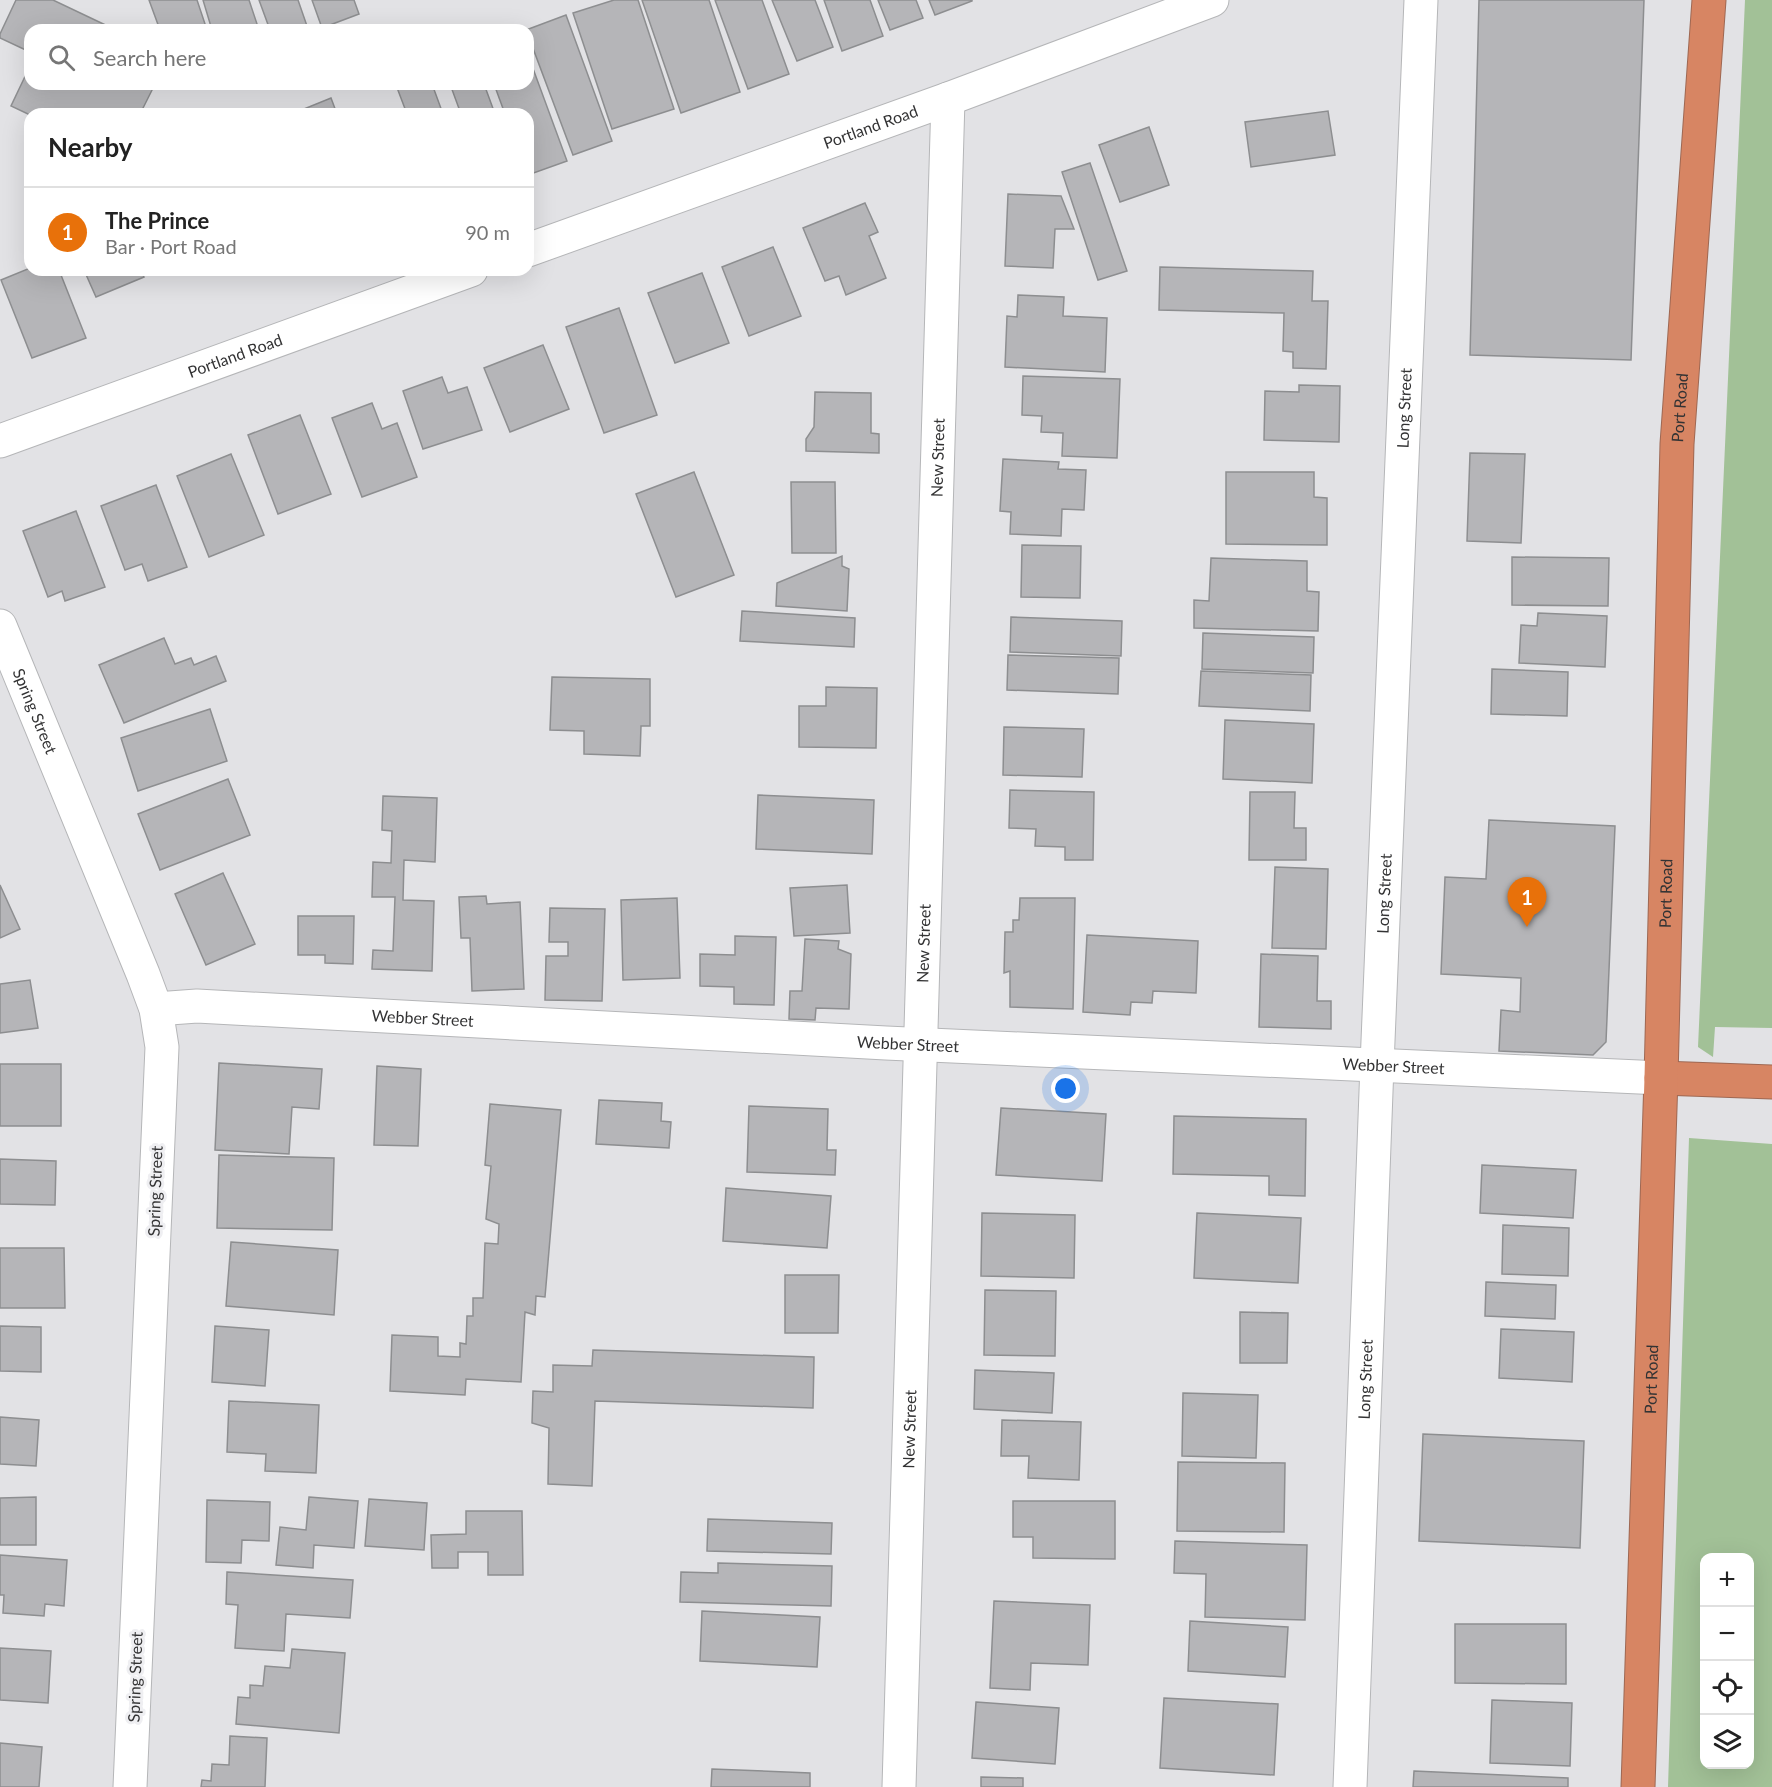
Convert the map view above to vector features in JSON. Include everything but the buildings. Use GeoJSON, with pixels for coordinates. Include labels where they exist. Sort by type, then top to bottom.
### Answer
{"type":"FeatureCollection","features":[{"type":"Feature","properties":{"kind":"highway","name":"Port Road"},"geometry":{"type":"LineString","coordinates":[[1638,1787],[1661,1078],[1677,444],[1709,0]]}},
{"type":"Feature","properties":{"kind":"highway"},"geometry":{"type":"LineString","coordinates":[[1661,1078],[1772,1082]]}},
{"type":"Feature","properties":{"kind":"street","name":"Portland Road"},"geometry":{"type":"LineString","coordinates":[[534,247],[948,99],[1212,0]]}},
{"type":"Feature","properties":{"kind":"street","name":"Long Street"},"geometry":{"type":"LineString","coordinates":[[1350,1787],[1421,0]]}},
{"type":"Feature","properties":{"kind":"street","name":"New Street"},"geometry":{"type":"LineString","coordinates":[[899,1787],[948,99]]}},
{"type":"Feature","properties":{"kind":"street","name":"Portland Road"},"geometry":{"type":"LineString","coordinates":[[3,430],[453,276]]}},
{"type":"Feature","properties":{"kind":"street","name":"Spring Street"},"geometry":{"type":"LineString","coordinates":[[0,626],[156,1009],[162,1047],[130,1787]]}},
{"type":"Feature","properties":{"kind":"street","name":"Webber Street"},"geometry":{"type":"LineString","coordinates":[[156,1009],[197,1006],[921,1045],[1661,1078]]}},
{"type":"Feature","properties":{"kind":"green space"},"geometry":{"type":"Polygon","coordinates":[[[1745,0],[1772,0],[1772,1028],[1715,1027],[1713,1057],[1698,1047],[1745,0]]]}},
{"type":"Feature","properties":{"kind":"green space"},"geometry":{"type":"Polygon","coordinates":[[[1689,1138],[1772,1144],[1772,1787],[1668,1787],[1689,1138]]]}},
{"type":"Feature","properties":{"kind":"place","name":"The Prince"},"geometry":{"type":"Point","coordinates":[1527,927]}}]}
